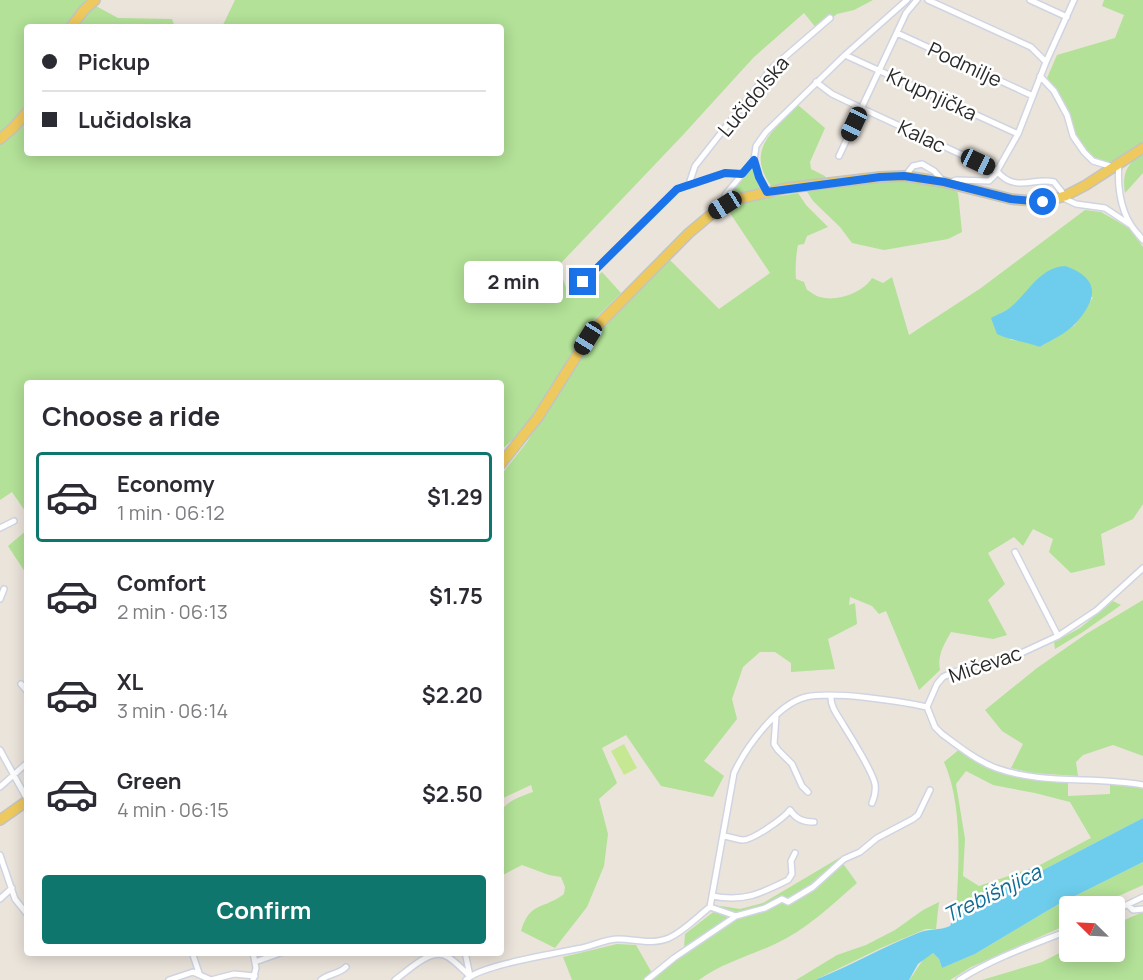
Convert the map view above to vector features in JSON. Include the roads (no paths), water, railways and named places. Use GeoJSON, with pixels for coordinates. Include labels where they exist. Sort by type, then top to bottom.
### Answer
{"type":"FeatureCollection","features":[{"type":"Feature","properties":{"kind":"main road"},"geometry":{"type":"LineString","coordinates":[[74,24],[95,0]]}},
{"type":"Feature","properties":{"kind":"main road"},"geometry":{"type":"LineString","coordinates":[[0,139],[9,133],[24,116]]}},
{"type":"Feature","properties":{"kind":"main road"},"geometry":{"type":"LineString","coordinates":[[504,460],[530,429],[599,324],[689,232],[725,205],[738,199],[767,192],[904,176],[946,182],[1024,201],[1043,202],[1063,197],[1143,148]]}},
{"type":"Feature","properties":{"kind":"main road"},"geometry":{"type":"LineString","coordinates":[[0,820],[24,805]]}},
{"type":"Feature","properties":{"kind":"street"},"geometry":{"type":"LineString","coordinates":[[767,192],[754,160],[756,146],[766,132],[816,82],[907,0]]}},
{"type":"Feature","properties":{"kind":"street"},"geometry":{"type":"LineString","coordinates":[[839,156],[906,13],[916,0]]}},
{"type":"Feature","properties":{"kind":"street"},"geometry":{"type":"LineString","coordinates":[[928,0],[1031,47],[1046,62]]}},
{"type":"Feature","properties":{"kind":"street"},"geometry":{"type":"LineString","coordinates":[[1030,0],[1066,17]]}},
{"type":"Feature","properties":{"kind":"street"},"geometry":{"type":"LineString","coordinates":[[946,182],[989,181],[998,171],[1018,134],[1046,62],[1074,0]]}},
{"type":"Feature","properties":{"kind":"street","name":"Lučidolska"},"geometry":{"type":"LineString","coordinates":[[689,184],[695,166],[772,69],[830,18]]}},
{"type":"Feature","properties":{"kind":"street","name":"Podmilje"},"geometry":{"type":"LineString","coordinates":[[897,33],[1032,96]]}},
{"type":"Feature","properties":{"kind":"street","name":"Krupnjička"},"geometry":{"type":"LineString","coordinates":[[845,55],[1018,134]]}},
{"type":"Feature","properties":{"kind":"street"},"geometry":{"type":"LineString","coordinates":[[1041,76],[1054,92],[1067,115],[1073,136],[1084,152],[1093,161],[1116,165],[1120,194],[1131,225]]}},
{"type":"Feature","properties":{"kind":"street","name":"Kalac"},"geometry":{"type":"LineString","coordinates":[[816,82],[832,94],[998,171],[1005,178],[1024,184],[1046,180],[1054,182],[1063,197]]}},
{"type":"Feature","properties":{"kind":"street"},"geometry":{"type":"LineString","coordinates":[[725,205],[725,195],[754,160]]}},
{"type":"Feature","properties":{"kind":"street"},"geometry":{"type":"LineString","coordinates":[[583,282],[677,189],[725,173],[742,174]]}},
{"type":"Feature","properties":{"kind":"street"},"geometry":{"type":"LineString","coordinates":[[1063,197],[1076,204],[1105,208],[1131,225],[1143,240]]}},
{"type":"Feature","properties":{"kind":"street"},"geometry":{"type":"LineString","coordinates":[[0,528],[14,521]]}},
{"type":"Feature","properties":{"kind":"street"},"geometry":{"type":"LineString","coordinates":[[1015,552],[1058,636]]}},
{"type":"Feature","properties":{"kind":"street","name":"Mičevac"},"geometry":{"type":"LineString","coordinates":[[927,707],[937,684],[943,677],[1017,655],[1058,636],[1097,610],[1143,568]]}},
{"type":"Feature","properties":{"kind":"street"},"geometry":{"type":"LineString","coordinates":[[0,599],[4,589]]}},
{"type":"Feature","properties":{"kind":"street"},"geometry":{"type":"LineString","coordinates":[[21,684],[24,688]]}},
{"type":"Feature","properties":{"kind":"street"},"geometry":{"type":"LineString","coordinates":[[831,696],[833,707],[875,783],[876,795],[872,803]]}},
{"type":"Feature","properties":{"kind":"street"},"geometry":{"type":"LineString","coordinates":[[468,978],[506,964],[616,939],[654,942],[669,938],[710,907],[734,773],[744,753],[777,715],[791,704],[805,698],[831,696],[891,701],[927,707],[935,727],[942,734],[994,767],[1031,777],[1110,780],[1143,785]]}},
{"type":"Feature","properties":{"kind":"street"},"geometry":{"type":"LineString","coordinates":[[777,715],[774,744],[792,764],[802,786],[808,792]]}},
{"type":"Feature","properties":{"kind":"street"},"geometry":{"type":"LineString","coordinates":[[0,750],[24,800]]}},
{"type":"Feature","properties":{"kind":"street"},"geometry":{"type":"LineString","coordinates":[[0,787],[24,766]]}},
{"type":"Feature","properties":{"kind":"street"},"geometry":{"type":"LineString","coordinates":[[647,980],[684,951],[736,916],[765,908],[782,899],[788,902],[800,896],[844,859],[860,852],[877,838],[918,815],[930,790]]}},
{"type":"Feature","properties":{"kind":"street"},"geometry":{"type":"LineString","coordinates":[[724,836],[742,840],[749,839],[775,824],[790,810],[795,818],[814,822]]}},
{"type":"Feature","properties":{"kind":"street"},"geometry":{"type":"LineString","coordinates":[[712,896],[727,899],[745,898],[781,884],[792,874],[792,861],[795,853]]}},
{"type":"Feature","properties":{"kind":"street"},"geometry":{"type":"LineString","coordinates":[[0,855],[15,899],[24,910]]}},
{"type":"Feature","properties":{"kind":"street"},"geometry":{"type":"LineString","coordinates":[[0,899],[12,888]]}},
{"type":"Feature","properties":{"kind":"street"},"geometry":{"type":"LineString","coordinates":[[1125,906],[1143,897]]}},
{"type":"Feature","properties":{"kind":"street"},"geometry":{"type":"LineString","coordinates":[[1128,905],[1133,910],[1143,909]]}},
{"type":"Feature","properties":{"kind":"street"},"geometry":{"type":"LineString","coordinates":[[710,907],[736,916]]}},
{"type":"Feature","properties":{"kind":"street"},"geometry":{"type":"LineString","coordinates":[[959,980],[1017,951],[1059,934]]}},
{"type":"Feature","properties":{"kind":"street"},"geometry":{"type":"LineString","coordinates":[[193,956],[199,973]]}},
{"type":"Feature","properties":{"kind":"street"},"geometry":{"type":"LineString","coordinates":[[170,980],[193,972],[211,980],[234,974],[254,978],[254,956]]}},
{"type":"Feature","properties":{"kind":"street"},"geometry":{"type":"LineString","coordinates":[[255,962],[272,956]]}},
{"type":"Feature","properties":{"kind":"street"},"geometry":{"type":"LineString","coordinates":[[395,980],[432,956]]}},
{"type":"Feature","properties":{"kind":"street"},"geometry":{"type":"LineString","coordinates":[[446,956],[468,978]]}},
{"type":"Feature","properties":{"kind":"street"},"geometry":{"type":"LineString","coordinates":[[465,956],[468,978]]}},
{"type":"Feature","properties":{"kind":"street"},"geometry":{"type":"LineString","coordinates":[[321,980],[327,975],[340,973],[346,967]]}},
{"type":"Feature","properties":{"kind":"water"},"geometry":{"type":"Polygon","coordinates":[[[1065,266],[1085,276],[1092,290],[1088,305],[1072,327],[1040,347],[997,334],[991,318],[1010,308],[1042,275],[1057,267],[1065,266]]]}},
{"type":"Feature","properties":{"kind":"water","name":"Trebišnjica"},"geometry":{"type":"Polygon","coordinates":[[[1143,818],[1143,862],[1075,896],[1059,896],[1059,904],[975,954],[942,968],[939,959],[933,953],[918,964],[909,980],[815,980],[918,933],[950,926],[956,911],[975,898],[1041,871],[1143,818]]]}}]}
